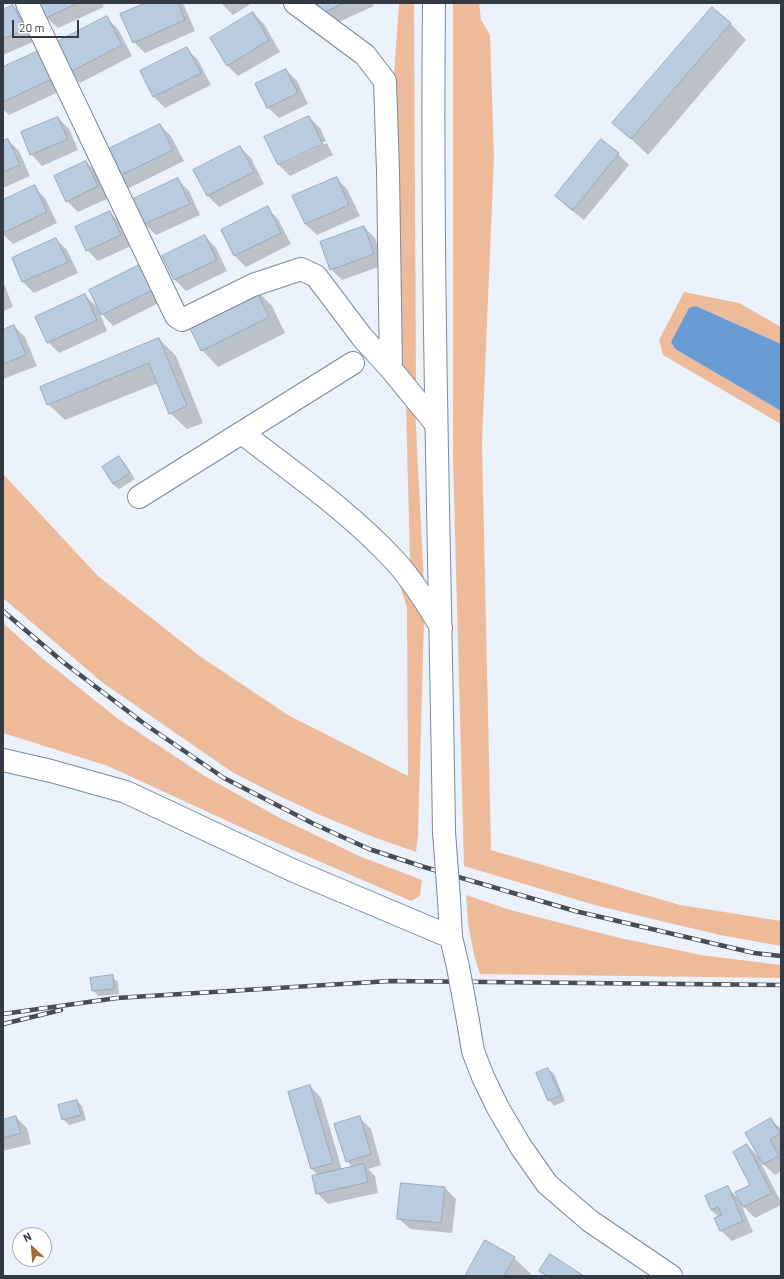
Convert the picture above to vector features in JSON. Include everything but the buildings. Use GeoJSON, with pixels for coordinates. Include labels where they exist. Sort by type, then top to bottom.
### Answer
{"type":"FeatureCollection","features":[{"type":"Feature","properties":{"kind":"street"},"geometry":{"type":"LineString","coordinates":[[27,3],[176,316],[182,320],[253,285],[301,269],[316,276],[362,337],[391,369],[436,424]]}},
{"type":"Feature","properties":{"kind":"street"},"geometry":{"type":"LineString","coordinates":[[295,3],[365,55],[385,81],[391,369]]}},
{"type":"Feature","properties":{"kind":"street"},"geometry":{"type":"LineString","coordinates":[[434,3],[436,424],[444,832],[451,937],[468,1021],[472,1051],[498,1108],[521,1147],[547,1184],[590,1221],[671,1276]]}},
{"type":"Feature","properties":{"kind":"street"},"geometry":{"type":"LineString","coordinates":[[139,497],[352,363]]}},
{"type":"Feature","properties":{"kind":"street"},"geometry":{"type":"LineString","coordinates":[[242,433],[355,522],[396,563],[423,597],[441,627]]}},
{"type":"Feature","properties":{"kind":"street"},"geometry":{"type":"LineString","coordinates":[[3,760],[51,771],[126,792],[292,870],[451,937]]}},
{"type":"Feature","properties":{"kind":"shaded area"},"geometry":{"type":"Polygon","coordinates":[[[399,3],[414,3],[416,385],[396,365],[394,76],[399,3]]]}},
{"type":"Feature","properties":{"kind":"shaded area"},"geometry":{"type":"Polygon","coordinates":[[[453,3],[479,3],[481,20],[490,35],[494,157],[482,442],[491,850],[680,905],[781,921],[781,946],[720,935],[598,906],[464,866],[453,459],[453,3]]]}},
{"type":"Feature","properties":{"kind":"shaded area"},"geometry":{"type":"Polygon","coordinates":[[[684,292],[739,303],[781,327],[781,344],[696,306],[671,342],[675,349],[781,411],[781,424],[663,355],[659,340],[684,292]]]}},
{"type":"Feature","properties":{"kind":"shaded area"},"geometry":{"type":"Polygon","coordinates":[[[406,405],[415,410],[424,582],[410,562],[406,405]]]}},
{"type":"Feature","properties":{"kind":"shaded area"},"geometry":{"type":"Polygon","coordinates":[[[3,474],[98,576],[201,657],[288,715],[408,776],[407,608],[395,569],[419,607],[424,622],[418,836],[416,852],[373,837],[320,815],[232,772],[103,683],[3,598],[3,474]]]}},
{"type":"Feature","properties":{"kind":"shaded area"},"geometry":{"type":"Polygon","coordinates":[[[3,623],[42,658],[117,718],[203,775],[278,817],[359,856],[422,880],[420,896],[411,901],[249,831],[108,766],[3,733],[3,623]]]}},
{"type":"Feature","properties":{"kind":"shaded area"},"geometry":{"type":"Polygon","coordinates":[[[466,895],[510,910],[620,938],[701,955],[781,965],[781,978],[480,974],[474,955],[468,923],[466,895]]]}},
{"type":"Feature","properties":{"kind":"water"},"geometry":{"type":"Polygon","coordinates":[[[696,306],[781,344],[781,411],[675,349],[671,342],[689,308],[696,306]]]}},
{"type":"Feature","properties":{"kind":"railway"},"geometry":{"type":"LineString","coordinates":[[3,611],[63,662],[146,725],[224,778],[314,824],[369,849],[424,867],[575,911],[754,953],[781,956]]}},
{"type":"Feature","properties":{"kind":"railway"},"geometry":{"type":"LineString","coordinates":[[3,1014],[117,998],[390,981],[781,985]]}},
{"type":"Feature","properties":{"kind":"railway"},"geometry":{"type":"LineString","coordinates":[[3,1024],[61,1010]]}}]}
